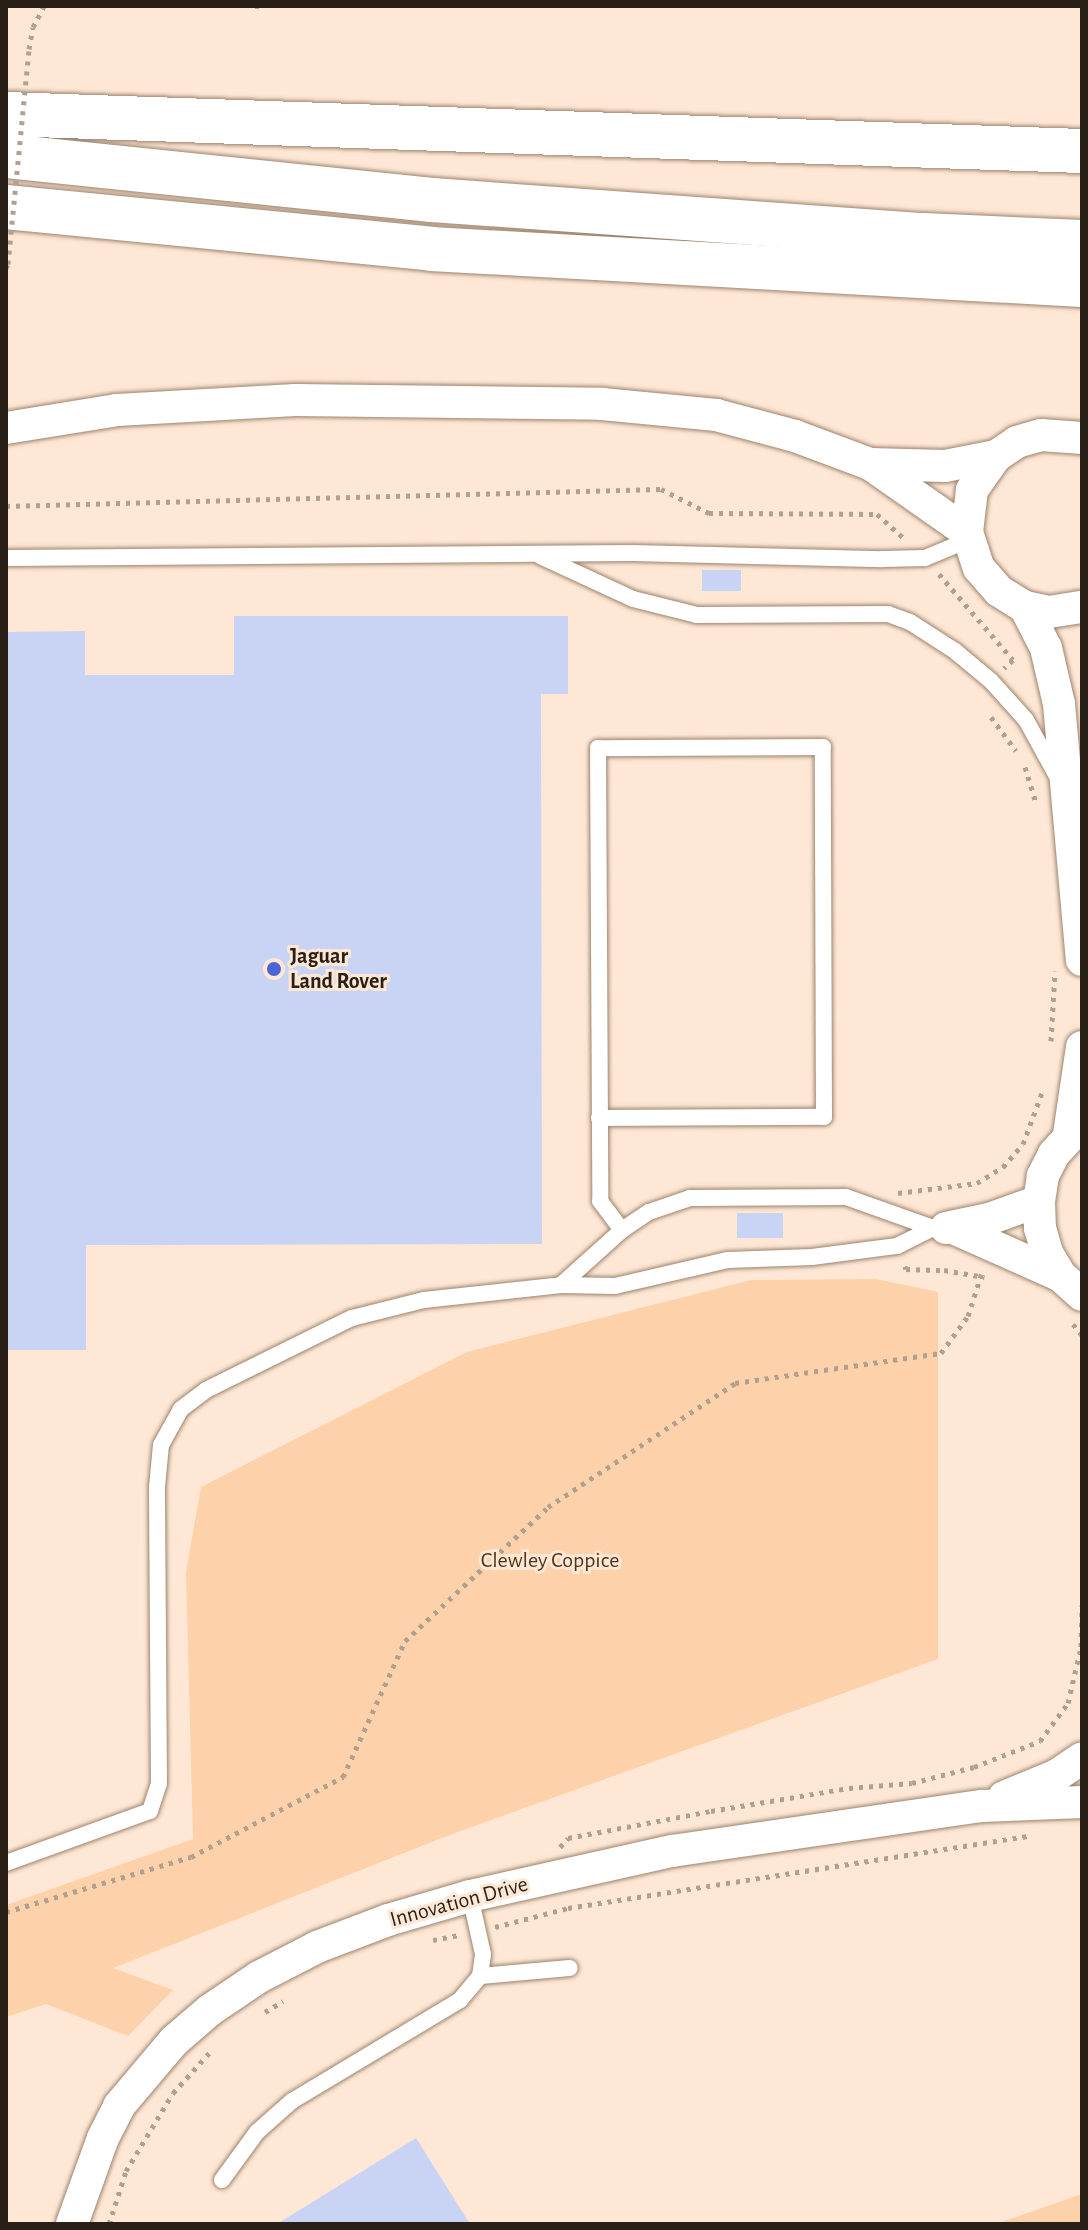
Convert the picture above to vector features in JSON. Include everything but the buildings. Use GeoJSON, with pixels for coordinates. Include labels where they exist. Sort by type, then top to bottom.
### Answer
{"type":"FeatureCollection","features":[{"type":"Feature","properties":{"kind":"highway"},"geometry":{"type":"LineString","coordinates":[[6,114],[1082,151]]}},
{"type":"Feature","properties":{"kind":"highway"},"geometry":{"type":"LineString","coordinates":[[6,156],[432,200],[923,235],[1082,242]]}},
{"type":"Feature","properties":{"kind":"highway"},"geometry":{"type":"LineString","coordinates":[[6,207],[431,249],[1082,285]]}},
{"type":"Feature","properties":{"kind":"highway"},"geometry":{"type":"LineString","coordinates":[[926,278],[1082,301]]}},
{"type":"Feature","properties":{"kind":"street"},"geometry":{"type":"LineString","coordinates":[[6,428],[117,410],[295,400],[602,404],[716,415],[795,436],[870,464],[967,536]]}},
{"type":"Feature","properties":{"kind":"street"},"geometry":{"type":"LineString","coordinates":[[1082,438],[1066,434],[1041,435],[1017,442],[996,456],[972,490],[967,536],[979,568],[999,591],[1025,607],[1049,612],[1082,607]]}},
{"type":"Feature","properties":{"kind":"street"},"geometry":{"type":"LineString","coordinates":[[870,464],[945,466],[996,456]]}},
{"type":"Feature","properties":{"kind":"street"},"geometry":{"type":"LineString","coordinates":[[1025,607],[1046,648],[1056,690],[1068,797],[1068,963]]}},
{"type":"Feature","properties":{"kind":"street"},"geometry":{"type":"LineString","coordinates":[[1066,1045],[1075,1128],[1043,1176],[1039,1201],[1040,1228],[1047,1253],[1069,1295]]}},
{"type":"Feature","properties":{"kind":"street"},"geometry":{"type":"LineString","coordinates":[[988,1232],[1039,1201]]}},
{"type":"Feature","properties":{"kind":"street"},"geometry":{"type":"LineString","coordinates":[[943,1228],[988,1232],[1069,1295]]}},
{"type":"Feature","properties":{"kind":"street","name":"Innovation Drive"},"geometry":{"type":"LineString","coordinates":[[982,1806],[1057,1775],[1082,1758]]}},
{"type":"Feature","properties":{"kind":"street","name":"Innovation Drive"},"geometry":{"type":"LineString","coordinates":[[72,2224],[103,2138],[119,2106],[174,2041],[210,2010],[259,1977],[317,1947],[388,1920],[470,1896],[672,1851],[982,1806],[1082,1802]]}},
{"type":"Feature","properties":{"kind":"lane"},"geometry":{"type":"LineString","coordinates":[[6,558],[535,554],[925,558],[967,536]]}},
{"type":"Feature","properties":{"kind":"lane"},"geometry":{"type":"LineString","coordinates":[[535,554],[633,599],[697,615],[888,614],[910,622],[991,681],[1026,720],[1068,797]]}},
{"type":"Feature","properties":{"kind":"lane"},"geometry":{"type":"LineString","coordinates":[[599,1118],[824,1117],[823,747],[598,748],[599,1118],[600,1201],[622,1230]]}},
{"type":"Feature","properties":{"kind":"lane"},"geometry":{"type":"LineString","coordinates":[[561,1285],[622,1230],[649,1212],[690,1198],[846,1197],[943,1228]]}},
{"type":"Feature","properties":{"kind":"lane"},"geometry":{"type":"LineString","coordinates":[[6,1863],[150,1811],[159,1784],[157,1487],[161,1445],[181,1409],[206,1390],[352,1318],[424,1300],[561,1285],[615,1286],[728,1260],[812,1257],[897,1246],[943,1228]]}},
{"type":"Feature","properties":{"kind":"lane"},"geometry":{"type":"LineString","coordinates":[[222,2180],[257,2132],[292,2101],[460,2000],[480,1976],[483,1954],[470,1896]]}},
{"type":"Feature","properties":{"kind":"lane"},"geometry":{"type":"LineString","coordinates":[[480,1976],[570,1968]]}},
{"type":"Feature","properties":{"kind":"path"},"geometry":{"type":"LineString","coordinates":[[7,266],[29,49],[33,27],[44,6]]}},
{"type":"Feature","properties":{"kind":"path"},"geometry":{"type":"LineString","coordinates":[[255,6],[262,6]]}},
{"type":"Feature","properties":{"kind":"path"},"geometry":{"type":"LineString","coordinates":[[6,506],[661,489],[709,513],[877,514],[925,558],[1013,660],[975,697],[1024,766],[1037,807]]}},
{"type":"Feature","properties":{"kind":"path"},"geometry":{"type":"LineString","coordinates":[[1066,1045],[1068,963]]}},
{"type":"Feature","properties":{"kind":"path"},"geometry":{"type":"LineString","coordinates":[[846,1197],[977,1183],[1003,1167],[1023,1144],[1045,1081]]}},
{"type":"Feature","properties":{"kind":"path"},"geometry":{"type":"LineString","coordinates":[[6,1912],[191,1857],[343,1777],[405,1641],[548,1507],[735,1383],[941,1353],[968,1316],[982,1276],[988,1232],[977,1183]]}},
{"type":"Feature","properties":{"kind":"path"},"geometry":{"type":"LineString","coordinates":[[897,1246],[906,1269],[944,1270],[993,1279]]}},
{"type":"Feature","properties":{"kind":"path"},"geometry":{"type":"LineString","coordinates":[[1069,1295],[1082,1335]]}},
{"type":"Feature","properties":{"kind":"path"},"geometry":{"type":"LineString","coordinates":[[555,1854],[568,1838],[833,1791],[912,1783],[1012,1754],[1040,1741],[1068,1703],[1081,1653],[1082,1605]]}},
{"type":"Feature","properties":{"kind":"green space","name":"Clewley Coppice"},"geometry":{"type":"Polygon","coordinates":[[[876,1279],[938,1292],[938,1659],[447,1836],[113,1968],[173,1990],[128,2036],[46,2004],[6,2017],[6,1905],[193,1839],[186,1572],[201,1487],[467,1352],[751,1280],[876,1279]]]}},
{"type":"Feature","properties":{"kind":"green space"},"geometry":{"type":"Polygon","coordinates":[[[1082,2194],[1082,2224],[996,2224],[1082,2194]]]}},
{"type":"Feature","properties":{"kind":"place","name":"Jaguar Land Rover"},"geometry":{"type":"Point","coordinates":[274,969]}}]}
